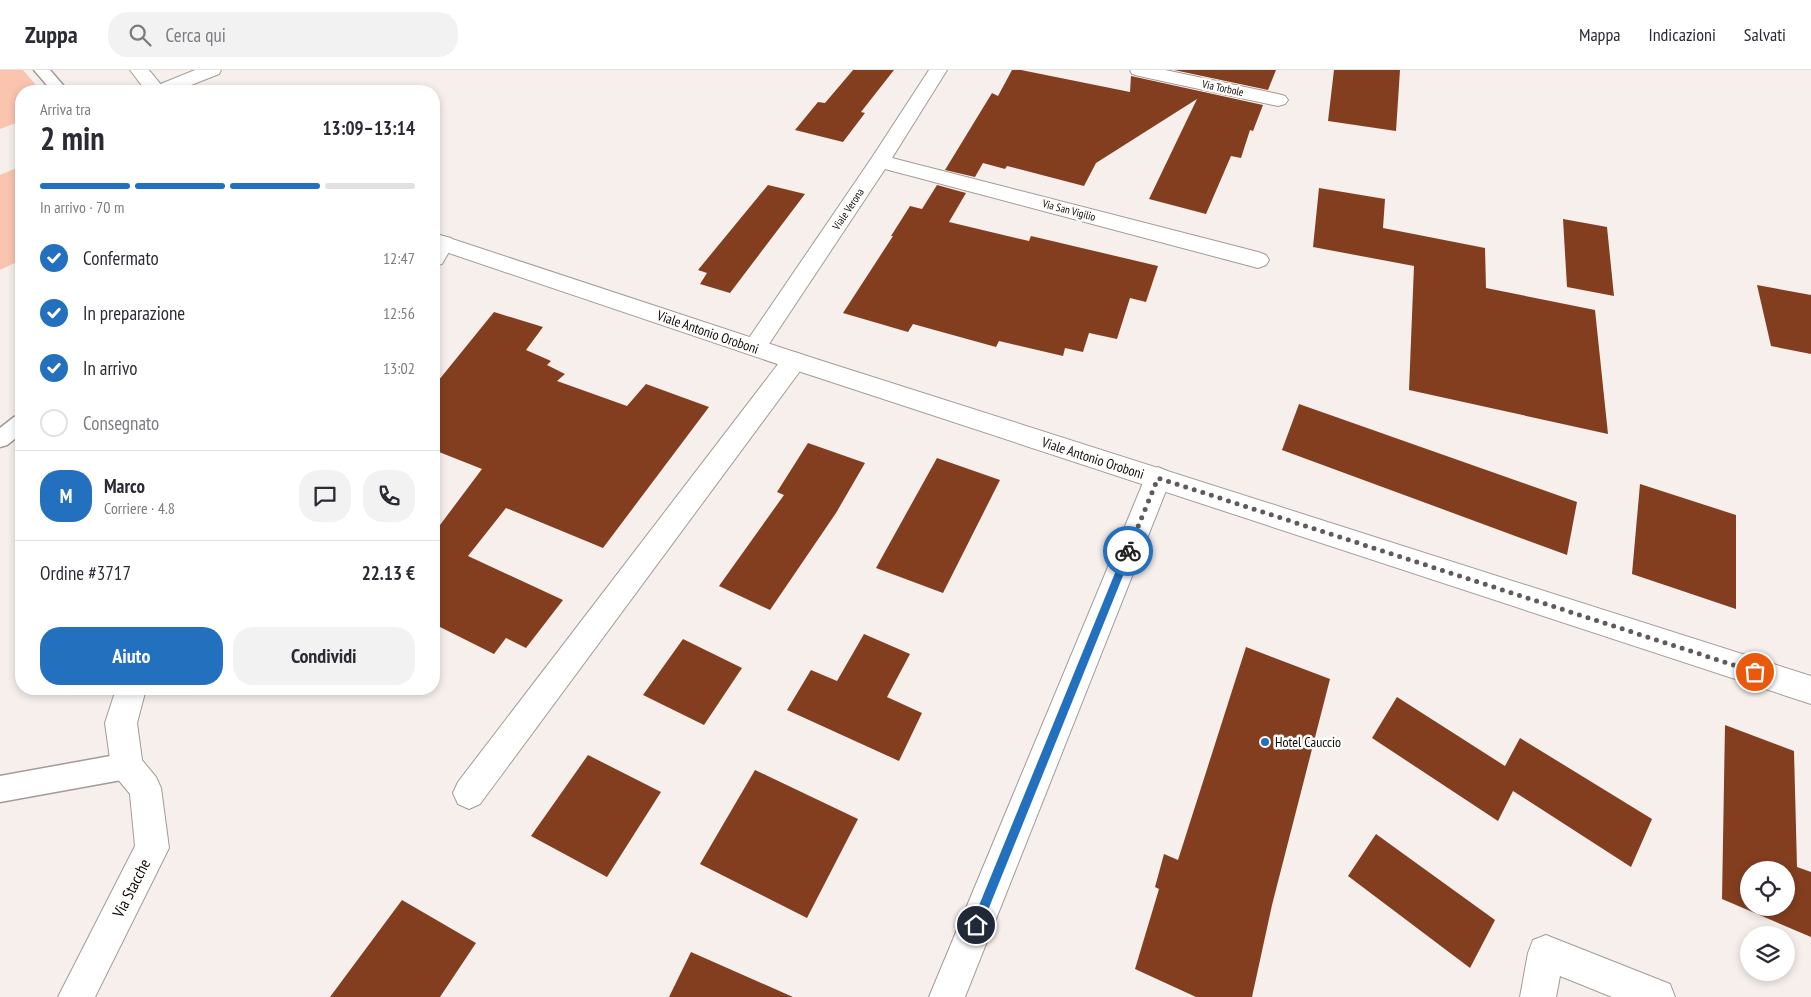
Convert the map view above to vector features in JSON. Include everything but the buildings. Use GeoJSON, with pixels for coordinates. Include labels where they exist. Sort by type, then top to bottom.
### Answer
{"type":"FeatureCollection","features":[{"type":"Feature","properties":{"kind":"street"},"geometry":{"type":"LineString","coordinates":[[139,70],[153,85]]}},
{"type":"Feature","properties":{"kind":"street"},"geometry":{"type":"LineString","coordinates":[[173,85],[212,70]]}},
{"type":"Feature","properties":{"kind":"street","name":"Viale Verona"},"geometry":{"type":"LineString","coordinates":[[755,347],[880,161],[938,70]]}},
{"type":"Feature","properties":{"kind":"street","name":"Via Torbole"},"geometry":{"type":"LineString","coordinates":[[1139,70],[1278,100]]}},
{"type":"Feature","properties":{"kind":"street","name":"Via San Vigilio"},"geometry":{"type":"LineString","coordinates":[[880,161],[1258,260]]}},
{"type":"Feature","properties":{"kind":"street","name":"Viale Antonio Oroboni"},"geometry":{"type":"LineString","coordinates":[[440,248],[755,347],[1811,690]]}},
{"type":"Feature","properties":{"kind":"street"},"geometry":{"type":"LineString","coordinates":[[469,793],[794,361]]}},
{"type":"Feature","properties":{"kind":"street"},"geometry":{"type":"LineString","coordinates":[[947,997],[1158,478]]}},
{"type":"Feature","properties":{"kind":"street"},"geometry":{"type":"LineString","coordinates":[[127,766],[121,723],[129,695]]}},
{"type":"Feature","properties":{"kind":"street","name":"Via Stacche"},"geometry":{"type":"LineString","coordinates":[[76,997],[152,848],[145,788],[127,766]]}},
{"type":"Feature","properties":{"kind":"street"},"geometry":{"type":"LineString","coordinates":[[1538,997],[1546,953],[1657,997]]}},
{"type":"Feature","properties":{"kind":"lane"},"geometry":{"type":"LineString","coordinates":[[42,70],[55,85]]}},
{"type":"Feature","properties":{"kind":"lane"},"geometry":{"type":"LineString","coordinates":[[0,439],[15,428]]}},
{"type":"Feature","properties":{"kind":"lane"},"geometry":{"type":"LineString","coordinates":[[0,789],[127,766]]}},
{"type":"Feature","properties":{"kind":"shaded area"},"geometry":{"type":"Polygon","coordinates":[[[0,70],[23,70],[36,85],[15,85],[15,123],[0,129],[0,70]]]}},
{"type":"Feature","properties":{"kind":"shaded area"},"geometry":{"type":"Polygon","coordinates":[[[15,169],[15,263],[0,270],[0,175],[15,169]]]}},
{"type":"Feature","properties":{"kind":"way so far"},"geometry":{"type":"LineString","coordinates":[[1128,551],[1158,478],[1755,672]]}},
{"type":"Feature","properties":{"kind":"place","name":"Hotel Cauccio"},"geometry":{"type":"Point","coordinates":[1265,742]}},
{"type":"Feature","properties":{"kind":"route"},"geometry":{"type":"LineString","coordinates":[[976,925],[1128,551]]}}]}
